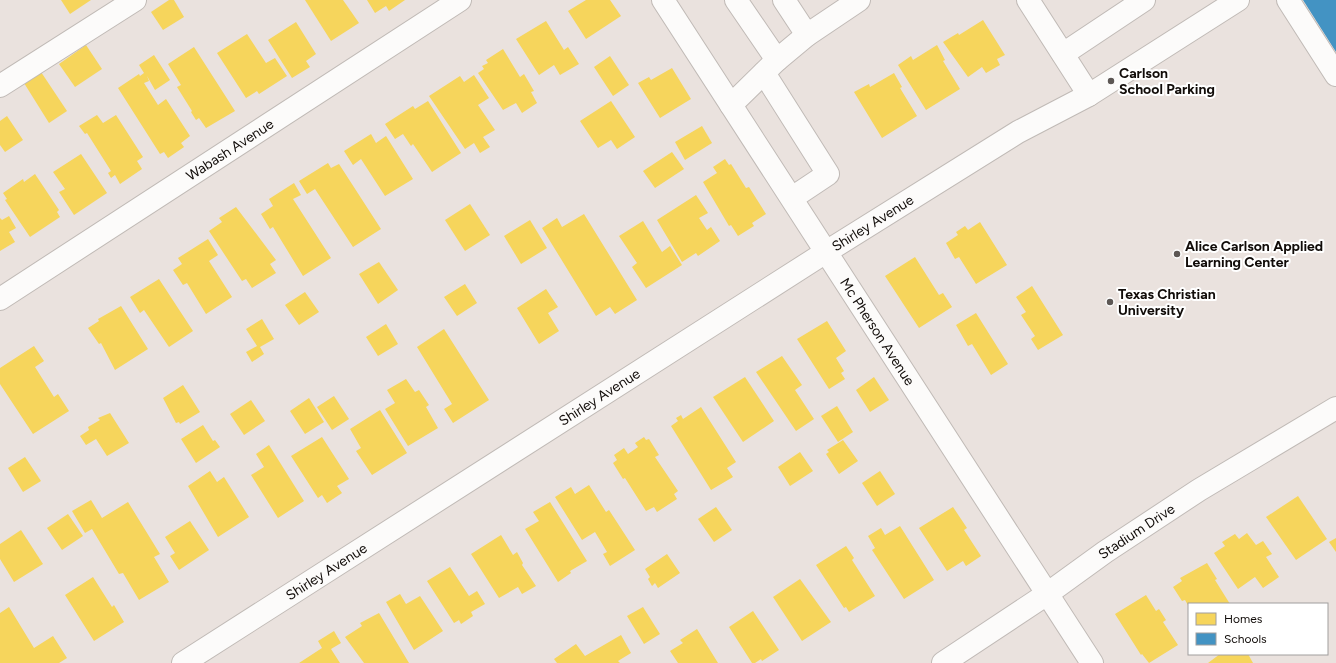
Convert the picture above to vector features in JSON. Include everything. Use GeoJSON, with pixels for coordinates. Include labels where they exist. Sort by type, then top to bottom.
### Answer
{"type":"FeatureCollection","features":[{"type":"Feature","properties":{"kind":"street"},"geometry":{"type":"LineString","coordinates":[[0,86],[134,0]]}},
{"type":"Feature","properties":{"kind":"street","name":"Wabash Avenue"},"geometry":{"type":"LineString","coordinates":[[0,299],[460,0]]}},
{"type":"Feature","properties":{"kind":"street","name":"Mc Pherson Avenue"},"geometry":{"type":"LineString","coordinates":[[663,0],[1092,663]]}},
{"type":"Feature","properties":{"kind":"street"},"geometry":{"type":"LineString","coordinates":[[736,0],[828,174],[792,198]]}},
{"type":"Feature","properties":{"kind":"street"},"geometry":{"type":"LineString","coordinates":[[784,0],[807,35]]}},
{"type":"Feature","properties":{"kind":"street"},"geometry":{"type":"LineString","coordinates":[[1063,54],[1144,0]]}},
{"type":"Feature","properties":{"kind":"street","name":"Shirley Avenue"},"geometry":{"type":"LineString","coordinates":[[182,663],[826,252],[1018,132],[1090,95],[1238,0]]}},
{"type":"Feature","properties":{"kind":"street"},"geometry":{"type":"LineString","coordinates":[[1288,0],[1336,75]]}},
{"type":"Feature","properties":{"kind":"street"},"geometry":{"type":"LineString","coordinates":[[731,105],[807,35],[853,1]]}},
{"type":"Feature","properties":{"kind":"street"},"geometry":{"type":"LineString","coordinates":[[1033,2],[1063,54],[1090,95]]}},
{"type":"Feature","properties":{"kind":"street","name":"Stadium Drive"},"geometry":{"type":"LineString","coordinates":[[943,663],[1047,594],[1105,552],[1199,490],[1336,408]]}},
{"type":"Feature","properties":{"kind":"building: Homes"},"geometry":{"type":"Polygon","coordinates":[[[61,0],[91,0],[70,14],[61,0]]]}},
{"type":"Feature","properties":{"kind":"building: Homes"},"geometry":{"type":"Polygon","coordinates":[[[169,0],[174,0],[184,17],[163,30],[151,12],[169,0]]]}},
{"type":"Feature","properties":{"kind":"building: Homes"},"geometry":{"type":"Polygon","coordinates":[[[305,0],[343,0],[359,23],[331,41],[305,0]]]}},
{"type":"Feature","properties":{"kind":"building: Homes"},"geometry":{"type":"Polygon","coordinates":[[[367,0],[405,0],[389,11],[386,6],[375,13],[367,0]]]}},
{"type":"Feature","properties":{"kind":"building: Homes"},"geometry":{"type":"Polygon","coordinates":[[[586,0],[610,0],[621,16],[586,39],[568,11],[586,0]]]}},
{"type":"Feature","properties":{"kind":"building: Homes"},"geometry":{"type":"Polygon","coordinates":[[[983,20],[1005,55],[997,59],[1000,65],[986,73],[982,67],[968,77],[943,42],[958,33],[959,35],[983,20]]]}},
{"type":"Feature","properties":{"kind":"building: Homes"},"geometry":{"type":"Polygon","coordinates":[[[546,21],[564,50],[568,47],[579,64],[560,75],[554,65],[539,75],[516,39],[546,21]]]}},
{"type":"Feature","properties":{"kind":"building: Homes"},"geometry":{"type":"Polygon","coordinates":[[[296,22],[316,54],[306,61],[310,67],[292,78],[268,40],[296,22]]]}},
{"type":"Feature","properties":{"kind":"building: Homes"},"geometry":{"type":"Polygon","coordinates":[[[247,34],[266,63],[275,58],[287,76],[259,94],[257,91],[246,98],[217,53],[247,34]]]}},
{"type":"Feature","properties":{"kind":"building: Homes"},"geometry":{"type":"Polygon","coordinates":[[[86,45],[102,69],[75,87],[59,64],[86,45]]]}},
{"type":"Feature","properties":{"kind":"building: Homes"},"geometry":{"type":"Polygon","coordinates":[[[937,45],[945,60],[943,61],[960,89],[926,110],[898,65],[911,56],[913,60],[937,45]]]}},
{"type":"Feature","properties":{"kind":"building: Homes"},"geometry":{"type":"Polygon","coordinates":[[[194,47],[235,111],[206,128],[199,118],[196,120],[191,112],[192,111],[177,87],[181,85],[168,64],[194,47]]]}},
{"type":"Feature","properties":{"kind":"building: Homes"},"geometry":{"type":"Polygon","coordinates":[[[503,49],[520,77],[524,74],[534,91],[531,92],[537,103],[522,113],[516,103],[503,110],[478,73],[484,69],[482,66],[488,63],[486,60],[503,49]]]}},
{"type":"Feature","properties":{"kind":"building: Homes"},"geometry":{"type":"Polygon","coordinates":[[[154,55],[170,80],[155,90],[147,76],[149,81],[144,83],[158,105],[166,99],[190,136],[181,143],[184,147],[168,158],[164,152],[160,154],[118,88],[139,74],[140,76],[144,73],[139,65],[154,55]]]}},
{"type":"Feature","properties":{"kind":"building: Homes"},"geometry":{"type":"Polygon","coordinates":[[[610,56],[629,85],[613,96],[594,67],[610,56]]]}},
{"type":"Feature","properties":{"kind":"building: Homes"},"geometry":{"type":"Polygon","coordinates":[[[672,68],[691,99],[660,118],[638,83],[649,77],[651,80],[672,68]]]}},
{"type":"Feature","properties":{"kind":"building: Homes"},"geometry":{"type":"Polygon","coordinates":[[[41,72],[67,111],[49,123],[24,83],[41,72]]]}},
{"type":"Feature","properties":{"kind":"building: Homes"},"geometry":{"type":"Polygon","coordinates":[[[894,73],[902,87],[900,88],[917,116],[882,138],[854,92],[869,84],[870,87],[894,73]]]}},
{"type":"Feature","properties":{"kind":"building: Homes"},"geometry":{"type":"Polygon","coordinates":[[[474,75],[489,98],[478,105],[495,130],[483,137],[490,147],[480,153],[474,143],[465,149],[429,96],[460,76],[464,82],[474,75]]]}},
{"type":"Feature","properties":{"kind":"building: Homes"},"geometry":{"type":"Polygon","coordinates":[[[428,101],[461,153],[432,172],[413,144],[411,146],[403,134],[395,139],[385,124],[413,106],[415,109],[428,101]]]}},
{"type":"Feature","properties":{"kind":"building: Homes"},"geometry":{"type":"Polygon","coordinates":[[[611,101],[635,137],[617,149],[611,140],[598,148],[580,121],[611,101]]]}},
{"type":"Feature","properties":{"kind":"building: Homes"},"geometry":{"type":"Polygon","coordinates":[[[97,115],[103,123],[116,115],[143,157],[137,161],[142,169],[120,184],[115,175],[111,178],[108,173],[111,171],[87,133],[85,134],[79,126],[97,115]]]}},
{"type":"Feature","properties":{"kind":"building: Homes"},"geometry":{"type":"Polygon","coordinates":[[[7,116],[23,140],[5,152],[0,145],[0,121],[7,116]]]}},
{"type":"Feature","properties":{"kind":"building: Homes"},"geometry":{"type":"Polygon","coordinates":[[[702,126],[712,143],[685,160],[675,142],[702,126]]]}},
{"type":"Feature","properties":{"kind":"building: Homes"},"geometry":{"type":"Polygon","coordinates":[[[371,134],[376,143],[386,136],[413,179],[385,196],[361,159],[353,165],[344,151],[371,134]]]}},
{"type":"Feature","properties":{"kind":"building: Homes"},"geometry":{"type":"Polygon","coordinates":[[[672,152],[684,169],[655,188],[643,171],[672,152]]]}},
{"type":"Feature","properties":{"kind":"building: Homes"},"geometry":{"type":"Polygon","coordinates":[[[81,154],[107,193],[74,215],[59,192],[65,189],[53,172],[81,154]]]}},
{"type":"Feature","properties":{"kind":"building: Homes"},"geometry":{"type":"Polygon","coordinates":[[[725,159],[729,165],[731,164],[746,188],[749,187],[766,214],[752,223],[754,226],[738,236],[731,225],[729,226],[703,182],[717,173],[713,167],[725,159]]]}},
{"type":"Feature","properties":{"kind":"building: Homes"},"geometry":{"type":"Polygon","coordinates":[[[328,163],[331,168],[339,164],[381,229],[353,247],[315,189],[307,194],[299,181],[328,163]]]}},
{"type":"Feature","properties":{"kind":"building: Homes"},"geometry":{"type":"Polygon","coordinates":[[[35,174],[59,210],[57,212],[60,217],[30,237],[5,200],[7,199],[3,193],[23,179],[24,182],[35,174]]]}},
{"type":"Feature","properties":{"kind":"building: Homes"},"geometry":{"type":"Polygon","coordinates":[[[294,183],[301,195],[293,199],[331,258],[303,276],[273,227],[270,229],[261,214],[273,206],[269,199],[294,183]]]}},
{"type":"Feature","properties":{"kind":"building: Homes"},"geometry":{"type":"Polygon","coordinates":[[[696,195],[708,213],[699,218],[707,230],[711,227],[720,241],[698,256],[696,253],[682,262],[657,220],[696,195]]]}},
{"type":"Feature","properties":{"kind":"building: Homes"},"geometry":{"type":"Polygon","coordinates":[[[470,204],[490,235],[465,251],[445,220],[470,204]]]}},
{"type":"Feature","properties":{"kind":"building: Homes"},"geometry":{"type":"Polygon","coordinates":[[[236,207],[276,260],[270,264],[276,273],[252,288],[246,279],[242,281],[209,231],[222,222],[219,218],[236,207]]]}},
{"type":"Feature","properties":{"kind":"building: Homes"},"geometry":{"type":"Polygon","coordinates":[[[584,214],[637,300],[615,314],[610,307],[596,316],[542,228],[557,218],[562,227],[584,214]]]}},
{"type":"Feature","properties":{"kind":"building: Homes"},"geometry":{"type":"Polygon","coordinates":[[[9,216],[16,228],[9,232],[15,242],[0,251],[0,218],[2,220],[9,216]]]}},
{"type":"Feature","properties":{"kind":"building: Homes"},"geometry":{"type":"Polygon","coordinates":[[[530,220],[547,248],[521,264],[504,236],[530,220]]]}},
{"type":"Feature","properties":{"kind":"building: Homes"},"geometry":{"type":"Polygon","coordinates":[[[643,221],[662,252],[670,246],[682,265],[646,288],[632,267],[637,263],[619,236],[643,221]]]}},
{"type":"Feature","properties":{"kind":"building: Homes"},"geometry":{"type":"Polygon","coordinates":[[[980,222],[1007,265],[976,284],[959,257],[955,259],[946,243],[958,235],[956,232],[965,226],[968,230],[980,222]]]}},
{"type":"Feature","properties":{"kind":"building: Homes"},"geometry":{"type":"Polygon","coordinates":[[[208,239],[218,255],[209,261],[232,297],[206,314],[187,283],[183,285],[173,270],[182,264],[178,258],[208,239]]]}},
{"type":"Feature","properties":{"kind":"building: Homes"},"geometry":{"type":"Polygon","coordinates":[[[915,257],[939,295],[943,293],[952,307],[919,328],[885,276],[915,257]]]}},
{"type":"Feature","properties":{"kind":"building: Homes"},"geometry":{"type":"Polygon","coordinates":[[[379,262],[398,290],[378,304],[359,274],[379,262]]]}},
{"type":"Feature","properties":{"kind":"building: Homes"},"geometry":{"type":"Polygon","coordinates":[[[159,279],[193,331],[169,347],[144,310],[140,313],[130,297],[159,279]]]}},
{"type":"Feature","properties":{"kind":"building: Homes"},"geometry":{"type":"Polygon","coordinates":[[[465,284],[477,303],[457,316],[444,297],[465,284]]]}},
{"type":"Feature","properties":{"kind":"building: Homes"},"geometry":{"type":"Polygon","coordinates":[[[1032,286],[1063,335],[1038,350],[1031,339],[1035,336],[1021,315],[1026,312],[1016,297],[1032,286]]]}},
{"type":"Feature","properties":{"kind":"building: Homes"},"geometry":{"type":"Polygon","coordinates":[[[546,289],[558,307],[548,313],[559,331],[539,344],[517,308],[546,289]]]}},
{"type":"Feature","properties":{"kind":"building: Homes"},"geometry":{"type":"Polygon","coordinates":[[[305,292],[319,312],[299,325],[285,305],[305,292]]]}},
{"type":"Feature","properties":{"kind":"building: Homes"},"geometry":{"type":"Polygon","coordinates":[[[121,306],[148,349],[115,370],[101,343],[99,344],[88,328],[99,321],[98,319],[121,306]]]}},
{"type":"Feature","properties":{"kind":"building: Homes"},"geometry":{"type":"Polygon","coordinates":[[[976,313],[1008,364],[991,375],[972,344],[968,346],[956,325],[976,313]]]}},
{"type":"Feature","properties":{"kind":"building: Homes"},"geometry":{"type":"Polygon","coordinates":[[[262,319],[274,339],[260,347],[264,354],[252,362],[246,352],[257,346],[246,329],[262,319]]]}},
{"type":"Feature","properties":{"kind":"building: Homes"},"geometry":{"type":"Polygon","coordinates":[[[827,321],[846,351],[836,358],[844,371],[841,373],[845,379],[829,389],[797,339],[827,321]]]}},
{"type":"Feature","properties":{"kind":"building: Homes"},"geometry":{"type":"Polygon","coordinates":[[[386,324],[398,344],[378,356],[366,337],[386,324]]]}},
{"type":"Feature","properties":{"kind":"building: Homes"},"geometry":{"type":"Polygon","coordinates":[[[444,329],[489,400],[453,423],[444,409],[452,404],[417,347],[444,329]]]}},
{"type":"Feature","properties":{"kind":"building: Homes"},"geometry":{"type":"Polygon","coordinates":[[[34,346],[44,361],[35,367],[54,397],[58,394],[69,411],[33,434],[0,384],[0,368],[34,346]]]}},
{"type":"Feature","properties":{"kind":"building: Homes"},"geometry":{"type":"Polygon","coordinates":[[[782,356],[802,385],[795,390],[814,419],[796,431],[756,372],[782,356]]]}},
{"type":"Feature","properties":{"kind":"building: Homes"},"geometry":{"type":"Polygon","coordinates":[[[745,377],[774,421],[743,442],[713,397],[745,377]]]}},
{"type":"Feature","properties":{"kind":"building: Homes"},"geometry":{"type":"Polygon","coordinates":[[[874,377],[889,400],[870,412],[856,390],[874,377]]]}},
{"type":"Feature","properties":{"kind":"building: Homes"},"geometry":{"type":"Polygon","coordinates":[[[406,379],[415,392],[419,390],[429,405],[426,407],[438,428],[408,446],[385,409],[395,403],[387,390],[406,379]]]}},
{"type":"Feature","properties":{"kind":"building: Homes"},"geometry":{"type":"Polygon","coordinates":[[[183,385],[200,412],[180,424],[179,422],[176,423],[163,398],[183,385]]]}},
{"type":"Feature","properties":{"kind":"building: Homes"},"geometry":{"type":"Polygon","coordinates":[[[334,396],[349,419],[332,430],[317,407],[334,396]]]}},
{"type":"Feature","properties":{"kind":"building: Homes"},"geometry":{"type":"Polygon","coordinates":[[[309,398],[324,422],[305,434],[290,411],[309,398]]]}},
{"type":"Feature","properties":{"kind":"building: Homes"},"geometry":{"type":"Polygon","coordinates":[[[251,400],[265,421],[244,435],[230,414],[251,400]]]}},
{"type":"Feature","properties":{"kind":"building: Homes"},"geometry":{"type":"Polygon","coordinates":[[[837,406],[853,432],[838,442],[821,416],[837,406]]]}},
{"type":"Feature","properties":{"kind":"building: Homes"},"geometry":{"type":"Polygon","coordinates":[[[701,407],[736,462],[727,468],[733,477],[711,490],[671,426],[678,421],[676,418],[681,415],[683,419],[701,407]]]}},
{"type":"Feature","properties":{"kind":"building: Homes"},"geometry":{"type":"Polygon","coordinates":[[[380,410],[407,453],[372,475],[356,451],[361,448],[350,429],[380,410]]]}},
{"type":"Feature","properties":{"kind":"building: Homes"},"geometry":{"type":"Polygon","coordinates":[[[110,413],[129,443],[107,456],[96,439],[86,445],[80,436],[89,430],[88,427],[100,420],[98,418],[110,413]]]}},
{"type":"Feature","properties":{"kind":"building: Homes"},"geometry":{"type":"Polygon","coordinates":[[[203,425],[213,441],[215,440],[220,447],[196,463],[181,439],[203,425]]]}},
{"type":"Feature","properties":{"kind":"building: Homes"},"geometry":{"type":"Polygon","coordinates":[[[322,437],[349,479],[337,486],[342,493],[327,503],[322,495],[318,498],[291,456],[322,437]]]}},
{"type":"Feature","properties":{"kind":"building: Homes"},"geometry":{"type":"Polygon","coordinates":[[[644,437],[646,440],[649,439],[659,455],[655,457],[678,491],[674,494],[677,499],[657,512],[654,507],[646,511],[625,478],[623,479],[613,463],[617,460],[614,455],[624,448],[628,454],[638,447],[635,443],[644,437]]]}},
{"type":"Feature","properties":{"kind":"building: Homes"},"geometry":{"type":"Polygon","coordinates":[[[843,440],[858,461],[839,474],[826,454],[829,452],[827,450],[843,440]]]}},
{"type":"Feature","properties":{"kind":"building: Homes"},"geometry":{"type":"Polygon","coordinates":[[[269,445],[304,501],[278,518],[251,475],[264,467],[256,454],[269,445]]]}},
{"type":"Feature","properties":{"kind":"building: Homes"},"geometry":{"type":"Polygon","coordinates":[[[800,452],[813,471],[790,486],[778,467],[800,452]]]}},
{"type":"Feature","properties":{"kind":"building: Homes"},"geometry":{"type":"Polygon","coordinates":[[[25,457],[41,481],[23,492],[8,468],[25,457]]]}},
{"type":"Feature","properties":{"kind":"building: Homes"},"geometry":{"type":"Polygon","coordinates":[[[210,471],[217,482],[224,477],[249,517],[218,537],[188,486],[210,471]]]}},
{"type":"Feature","properties":{"kind":"building: Homes"},"geometry":{"type":"Polygon","coordinates":[[[880,471],[895,494],[877,506],[862,483],[880,471]]]}},
{"type":"Feature","properties":{"kind":"building: Homes"},"geometry":{"type":"Polygon","coordinates":[[[589,485],[606,512],[609,510],[635,550],[610,566],[603,554],[607,552],[595,532],[582,540],[555,497],[571,487],[575,494],[589,485]]]}},
{"type":"Feature","properties":{"kind":"building: Homes"},"geometry":{"type":"Polygon","coordinates":[[[1298,496],[1327,539],[1296,560],[1266,517],[1298,496]]]}},
{"type":"Feature","properties":{"kind":"building: Homes"},"geometry":{"type":"Polygon","coordinates":[[[91,500],[102,518],[128,502],[160,554],[154,557],[169,582],[139,600],[123,573],[119,574],[92,529],[85,533],[72,511],[91,500]]]}},
{"type":"Feature","properties":{"kind":"building: Homes"},"geometry":{"type":"Polygon","coordinates":[[[550,502],[587,561],[570,571],[571,573],[558,582],[525,529],[539,521],[533,512],[550,502]]]}},
{"type":"Feature","properties":{"kind":"building: Homes"},"geometry":{"type":"Polygon","coordinates":[[[716,507],[732,530],[714,542],[698,519],[716,507]]]}},
{"type":"Feature","properties":{"kind":"building: Homes"},"geometry":{"type":"Polygon","coordinates":[[[953,507],[967,528],[964,530],[981,556],[966,566],[963,561],[947,571],[919,528],[953,507]]]}},
{"type":"Feature","properties":{"kind":"building: Homes"},"geometry":{"type":"Polygon","coordinates":[[[68,514],[83,536],[62,550],[47,528],[68,514]]]}},
{"type":"Feature","properties":{"kind":"building: Homes"},"geometry":{"type":"Polygon","coordinates":[[[190,521],[209,550],[179,570],[170,556],[175,553],[165,537],[190,521]]]}},
{"type":"Feature","properties":{"kind":"building: Homes"},"geometry":{"type":"Polygon","coordinates":[[[900,526],[934,580],[904,599],[872,550],[875,548],[868,536],[881,528],[885,535],[900,526]]]}},
{"type":"Feature","properties":{"kind":"building: Homes"},"geometry":{"type":"Polygon","coordinates":[[[21,530],[43,564],[14,582],[0,559],[0,544],[21,530]]]}},
{"type":"Feature","properties":{"kind":"building: Homes"},"geometry":{"type":"Polygon","coordinates":[[[1247,533],[1256,545],[1263,541],[1272,554],[1266,557],[1279,577],[1263,588],[1255,577],[1238,589],[1214,553],[1225,546],[1222,542],[1235,534],[1239,539],[1247,533]]]}},
{"type":"Feature","properties":{"kind":"building: Homes"},"geometry":{"type":"Polygon","coordinates":[[[501,535],[513,555],[517,552],[523,563],[522,565],[536,586],[522,594],[518,587],[499,598],[471,554],[501,535]]]}},
{"type":"Feature","properties":{"kind":"building: Homes"},"geometry":{"type":"Polygon","coordinates":[[[1336,538],[1336,552],[1329,542],[1336,538]]]}},
{"type":"Feature","properties":{"kind":"building: Homes"},"geometry":{"type":"Polygon","coordinates":[[[846,546],[854,558],[852,560],[875,596],[849,612],[846,607],[844,608],[816,565],[846,546]]]}},
{"type":"Feature","properties":{"kind":"building: Homes"},"geometry":{"type":"Polygon","coordinates":[[[667,554],[680,573],[658,588],[655,583],[652,586],[648,579],[650,577],[645,569],[667,554]]]}},
{"type":"Feature","properties":{"kind":"building: Homes"},"geometry":{"type":"Polygon","coordinates":[[[1207,563],[1217,579],[1215,580],[1229,603],[1188,603],[1188,605],[1185,600],[1182,601],[1173,587],[1182,581],[1180,578],[1207,563]]]}},
{"type":"Feature","properties":{"kind":"building: Homes"},"geometry":{"type":"Polygon","coordinates":[[[450,567],[469,596],[477,591],[485,604],[471,612],[473,616],[461,624],[459,620],[454,623],[427,581],[450,567]]]}},
{"type":"Feature","properties":{"kind":"building: Homes"},"geometry":{"type":"Polygon","coordinates":[[[93,577],[112,607],[114,605],[124,622],[94,641],[65,595],[93,577]]]}},
{"type":"Feature","properties":{"kind":"building: Homes"},"geometry":{"type":"Polygon","coordinates":[[[800,579],[831,622],[802,641],[773,597],[800,579]]]}},
{"type":"Feature","properties":{"kind":"building: Homes"},"geometry":{"type":"Polygon","coordinates":[[[400,594],[406,604],[420,596],[443,631],[414,650],[386,602],[400,594]]]}},
{"type":"Feature","properties":{"kind":"building: Homes"},"geometry":{"type":"Polygon","coordinates":[[[1146,595],[1156,611],[1159,609],[1166,620],[1163,622],[1178,645],[1149,663],[1142,654],[1141,655],[1115,614],[1146,595]]]}},
{"type":"Feature","properties":{"kind":"building: Homes"},"geometry":{"type":"Polygon","coordinates":[[[9,607],[34,648],[53,636],[67,658],[59,663],[0,663],[0,613],[9,607]]]}},
{"type":"Feature","properties":{"kind":"building: Homes"},"geometry":{"type":"Polygon","coordinates":[[[643,607],[660,634],[644,644],[627,616],[643,607]]]}},
{"type":"Feature","properties":{"kind":"building: Homes"},"geometry":{"type":"Polygon","coordinates":[[[753,611],[779,650],[762,661],[761,659],[755,663],[752,663],[729,627],[753,611]]]}},
{"type":"Feature","properties":{"kind":"building: Homes"},"geometry":{"type":"Polygon","coordinates":[[[379,613],[409,663],[364,663],[345,637],[362,626],[360,623],[379,613]]]}},
{"type":"Feature","properties":{"kind":"building: Homes"},"geometry":{"type":"Polygon","coordinates":[[[697,629],[718,663],[678,663],[670,651],[683,643],[680,640],[697,629]]]}},
{"type":"Feature","properties":{"kind":"building: Homes"},"geometry":{"type":"Polygon","coordinates":[[[334,631],[341,643],[331,649],[340,663],[299,663],[322,648],[318,641],[334,631]]]}},
{"type":"Feature","properties":{"kind":"building: Homes"},"geometry":{"type":"Polygon","coordinates":[[[621,635],[631,653],[618,661],[620,663],[557,663],[554,659],[576,644],[585,656],[621,635]]]}},
{"type":"Feature","properties":{"kind":"building: Homes"},"geometry":{"type":"Polygon","coordinates":[[[1219,655],[1249,655],[1253,663],[1208,663],[1219,655]]]}},
{"type":"Feature","properties":{"kind":"building: Schools"},"geometry":{"type":"Polygon","coordinates":[[[1303,0],[1336,0],[1336,52],[1303,0]]]}},
{"type":"Feature","properties":{"kind":"place","name":"Carlson School Parking"},"geometry":{"type":"Point","coordinates":[1111,81]}},
{"type":"Feature","properties":{"kind":"place","name":"Alice Carlson Applied Learning Center"},"geometry":{"type":"Point","coordinates":[1177,254]}},
{"type":"Feature","properties":{"kind":"place","name":"Texas Christian University"},"geometry":{"type":"Point","coordinates":[1110,302]}}]}
